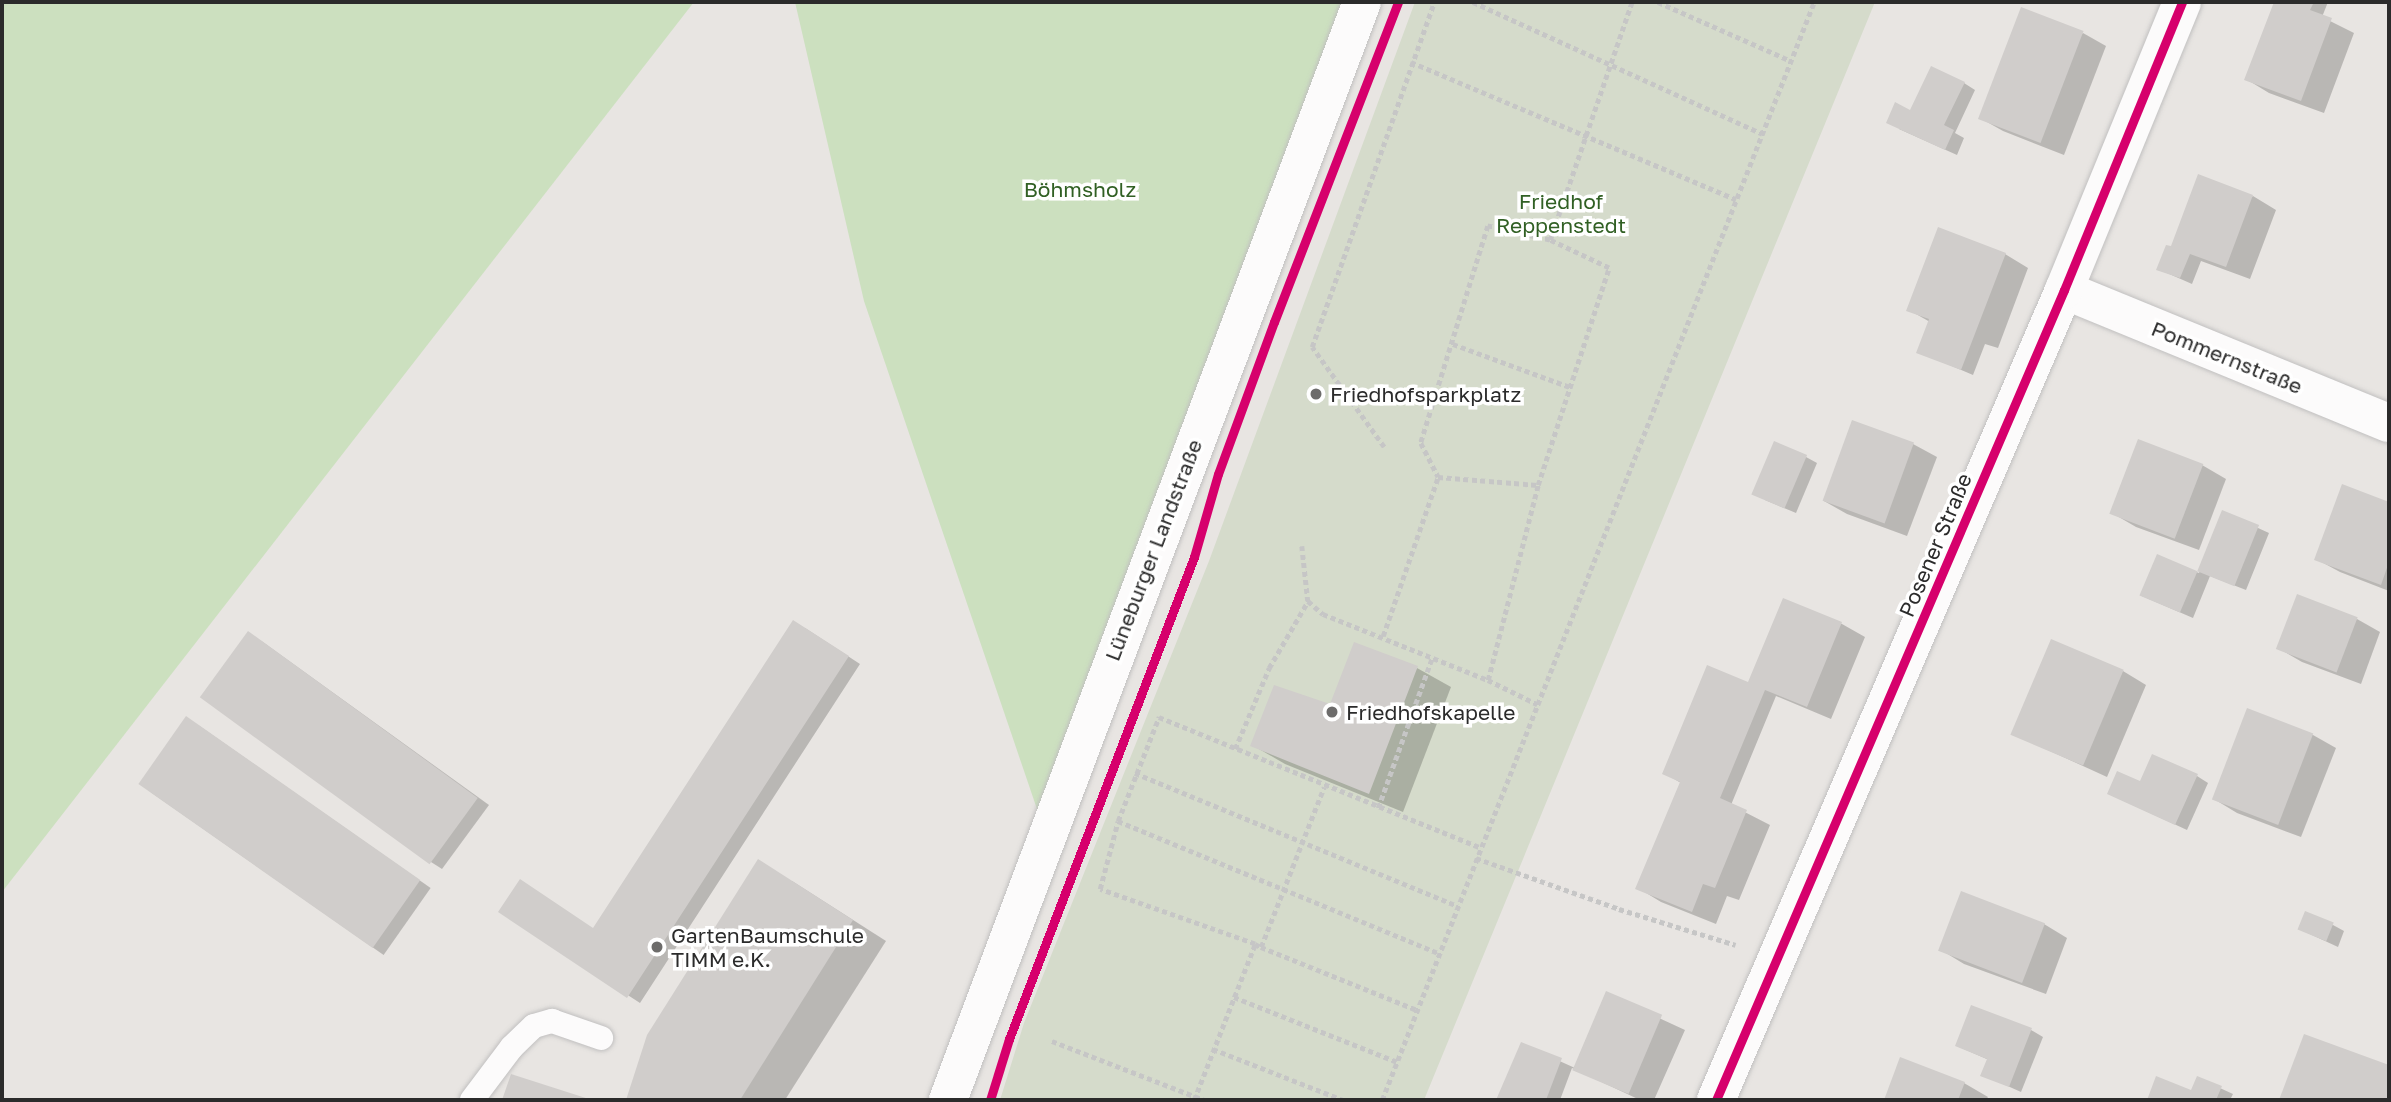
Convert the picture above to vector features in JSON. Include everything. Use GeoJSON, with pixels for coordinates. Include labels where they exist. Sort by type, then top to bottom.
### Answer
{"type":"FeatureCollection","features":[{"type":"Feature","properties":{"kind":"street","name":"Lüneburger Landstraße"},"geometry":{"type":"LineString","coordinates":[[948,1100],[1362,2]]}},
{"type":"Feature","properties":{"kind":"street","name":"Posener Straße"},"geometry":{"type":"LineString","coordinates":[[1716,1100],[2064,290],[2182,2]]}},
{"type":"Feature","properties":{"kind":"street","name":"Pommernstraße"},"geometry":{"type":"LineString","coordinates":[[2064,290],[2389,423]]}},
{"type":"Feature","properties":{"kind":"lane"},"geometry":{"type":"LineString","coordinates":[[472,1100],[512,1047],[534,1026],[552,1021],[601,1038]]}},
{"type":"Feature","properties":{"kind":"path"},"geometry":{"type":"LineString","coordinates":[[1384,447],[1312,347],[1434,2]]}},
{"type":"Feature","properties":{"kind":"path"},"geometry":{"type":"LineString","coordinates":[[1473,2],[1762,134]]}},
{"type":"Feature","properties":{"kind":"path"},"geometry":{"type":"LineString","coordinates":[[1550,240],[1632,2]]}},
{"type":"Feature","properties":{"kind":"path"},"geometry":{"type":"LineString","coordinates":[[1658,2],[1791,61]]}},
{"type":"Feature","properties":{"kind":"path"},"geometry":{"type":"LineString","coordinates":[[1382,1100],[1814,2]]}},
{"type":"Feature","properties":{"kind":"path"},"geometry":{"type":"LineString","coordinates":[[1411,62],[1736,199]]}},
{"type":"Feature","properties":{"kind":"path"},"geometry":{"type":"LineString","coordinates":[[1383,636],[1438,477],[1421,443],[1488,226],[1550,240],[1609,268],[1538,485],[1488,680]]}},
{"type":"Feature","properties":{"kind":"path"},"geometry":{"type":"LineString","coordinates":[[1453,344],[1570,387]]}},
{"type":"Feature","properties":{"kind":"path"},"geometry":{"type":"LineString","coordinates":[[1438,477],[1538,485]]}},
{"type":"Feature","properties":{"kind":"path"},"geometry":{"type":"LineString","coordinates":[[1235,749],[1269,668],[1308,601],[1302,546]]}},
{"type":"Feature","properties":{"kind":"path"},"geometry":{"type":"LineString","coordinates":[[1308,601],[1322,614],[1383,636],[1488,680],[1537,704]]}},
{"type":"Feature","properties":{"kind":"path"},"geometry":{"type":"LineString","coordinates":[[1378,808],[1432,657]]}},
{"type":"Feature","properties":{"kind":"path"},"geometry":{"type":"LineString","coordinates":[[1417,1010],[1255,944],[1100,888],[1118,821],[1135,774],[1159,717],[1324,787],[1481,848]]}},
{"type":"Feature","properties":{"kind":"path"},"geometry":{"type":"LineString","coordinates":[[1135,774],[1458,906]]}},
{"type":"Feature","properties":{"kind":"path"},"geometry":{"type":"LineString","coordinates":[[1261,947],[1324,787]]}},
{"type":"Feature","properties":{"kind":"path"},"geometry":{"type":"LineString","coordinates":[[1118,821],[1439,953]]}},
{"type":"Feature","properties":{"kind":"path"},"geometry":{"type":"LineString","coordinates":[[1476,858],[1619,909],[1777,957]]}},
{"type":"Feature","properties":{"kind":"path"},"geometry":{"type":"LineString","coordinates":[[1194,1099],[1255,944]]}},
{"type":"Feature","properties":{"kind":"path"},"geometry":{"type":"LineString","coordinates":[[1234,997],[1397,1062]]}},
{"type":"Feature","properties":{"kind":"path"},"geometry":{"type":"LineString","coordinates":[[1052,1041],[1194,1099],[1204,1100]]}},
{"type":"Feature","properties":{"kind":"path"},"geometry":{"type":"LineString","coordinates":[[1213,1049],[1343,1100]]}},
{"type":"Feature","properties":{"kind":"green space"},"geometry":{"type":"Polygon","coordinates":[[[2,2],[694,2],[2,892],[2,2]]]}},
{"type":"Feature","properties":{"kind":"green space","name":"Böhmsholz"},"geometry":{"type":"Polygon","coordinates":[[[795,2],[1343,2],[1038,812],[864,301],[795,2]]]}},
{"type":"Feature","properties":{"kind":"green space","name":"Friedhof Reppenstedt"},"geometry":{"type":"Polygon","coordinates":[[[1415,2],[1875,2],[1424,1100],[1000,1100],[1024,1023],[1209,561],[1415,2]]]}},
{"type":"Feature","properties":{"kind":"building"},"geometry":{"type":"Polygon","coordinates":[[[2274,2],[2314,2],[2310,10],[2332,18],[2301,101],[2244,80],[2274,2]]]}},
{"type":"Feature","properties":{"kind":"building"},"geometry":{"type":"Polygon","coordinates":[[[2021,7],[2084,31],[2041,143],[1978,119],[2021,7]]]}},
{"type":"Feature","properties":{"kind":"building"},"geometry":{"type":"Polygon","coordinates":[[[1931,66],[1965,82],[1944,125],[1954,130],[1945,150],[1886,123],[1895,102],[1910,110],[1931,66]]]}},
{"type":"Feature","properties":{"kind":"building"},"geometry":{"type":"Polygon","coordinates":[[[2198,174],[2253,195],[2226,267],[2190,254],[2180,278],[2156,270],[2166,245],[2171,246],[2198,174]]]}},
{"type":"Feature","properties":{"kind":"building"},"geometry":{"type":"Polygon","coordinates":[[[1938,227],[2006,253],[1961,370],[1916,353],[1929,319],[1906,311],[1938,227]]]}},
{"type":"Feature","properties":{"kind":"building"},"geometry":{"type":"Polygon","coordinates":[[[1852,420],[1914,443],[1885,523],[1823,501],[1852,420]]]}},
{"type":"Feature","properties":{"kind":"building"},"geometry":{"type":"Polygon","coordinates":[[[2138,439],[2203,464],[2175,539],[2109,514],[2138,439]]]}},
{"type":"Feature","properties":{"kind":"building"},"geometry":{"type":"Polygon","coordinates":[[[1774,441],[1807,455],[1784,508],[1751,494],[1774,441]]]}},
{"type":"Feature","properties":{"kind":"building"},"geometry":{"type":"Polygon","coordinates":[[[2342,484],[2389,502],[2389,562],[2381,585],[2314,560],[2342,484]]]}},
{"type":"Feature","properties":{"kind":"building"},"geometry":{"type":"Polygon","coordinates":[[[2222,510],[2259,525],[2234,586],[2197,571],[2222,510]]]}},
{"type":"Feature","properties":{"kind":"building"},"geometry":{"type":"Polygon","coordinates":[[[2157,554],[2198,571],[2180,613],[2139,595],[2157,554]]]}},
{"type":"Feature","properties":{"kind":"building"},"geometry":{"type":"Polygon","coordinates":[[[2297,594],[2358,617],[2337,672],[2276,649],[2297,594]]]}},
{"type":"Feature","properties":{"kind":"building"},"geometry":{"type":"Polygon","coordinates":[[[1783,598],[1842,622],[1807,707],[1765,690],[1720,798],[1747,810],[1715,888],[1703,884],[1692,912],[1635,889],[1680,782],[1662,774],[1707,665],[1748,682],[1783,598]]]}},
{"type":"Feature","properties":{"kind":"building"},"geometry":{"type":"Polygon","coordinates":[[[793,620],[849,656],[627,998],[498,912],[520,879],[593,928],[793,620]]]}},
{"type":"Feature","properties":{"kind":"building"},"geometry":{"type":"Polygon","coordinates":[[[248,631],[478,798],[430,864],[200,697],[248,631]]]}},
{"type":"Feature","properties":{"kind":"building"},"geometry":{"type":"Polygon","coordinates":[[[2051,639],[2124,670],[2083,766],[2010,735],[2051,639]]]}},
{"type":"Feature","properties":{"kind":"building","name":"Friedhofskapelle"},"geometry":{"type":"Polygon","coordinates":[[[1354,642],[1418,666],[1369,794],[1250,746],[1274,685],[1330,704],[1354,642]]]}},
{"type":"Feature","properties":{"kind":"building"},"geometry":{"type":"Polygon","coordinates":[[[2247,708],[2313,733],[2278,825],[2212,799],[2247,708]]]}},
{"type":"Feature","properties":{"kind":"building"},"geometry":{"type":"Polygon","coordinates":[[[186,716],[420,880],[373,948],[138,784],[186,716]]]}},
{"type":"Feature","properties":{"kind":"building"},"geometry":{"type":"Polygon","coordinates":[[[2152,754],[2198,774],[2175,825],[2107,794],[2117,771],[2140,781],[2152,754]]]}},
{"type":"Feature","properties":{"kind":"building"},"geometry":{"type":"Polygon","coordinates":[[[758,859],[853,920],[740,1100],[626,1100],[647,1035],[758,859]]]}},
{"type":"Feature","properties":{"kind":"building"},"geometry":{"type":"Polygon","coordinates":[[[1961,891],[2045,923],[2022,983],[1938,951],[1961,891]]]}},
{"type":"Feature","properties":{"kind":"building"},"geometry":{"type":"Polygon","coordinates":[[[2305,911],[2334,923],[2326,941],[2298,930],[2305,911]]]}},
{"type":"Feature","properties":{"kind":"building"},"geometry":{"type":"Polygon","coordinates":[[[1606,991],[1662,1015],[1629,1094],[1572,1070],[1606,991]]]}},
{"type":"Feature","properties":{"kind":"building"},"geometry":{"type":"Polygon","coordinates":[[[1971,1005],[2032,1028],[2009,1087],[1980,1076],[1987,1059],[1955,1046],[1971,1005]]]}},
{"type":"Feature","properties":{"kind":"building"},"geometry":{"type":"Polygon","coordinates":[[[2304,1034],[2389,1065],[2389,1100],[2279,1100],[2304,1034]]]}},
{"type":"Feature","properties":{"kind":"building"},"geometry":{"type":"Polygon","coordinates":[[[1521,1042],[1562,1058],[1546,1100],[1496,1100],[1521,1042]]]}},
{"type":"Feature","properties":{"kind":"building"},"geometry":{"type":"Polygon","coordinates":[[[1900,1057],[1965,1082],[1958,1100],[1884,1100],[1900,1057]]]}},
{"type":"Feature","properties":{"kind":"building"},"geometry":{"type":"Polygon","coordinates":[[[511,1074],[592,1100],[502,1100],[511,1074]]]}},
{"type":"Feature","properties":{"kind":"building"},"geometry":{"type":"Polygon","coordinates":[[[2156,1076],[2191,1090],[2197,1076],[2222,1086],[2216,1100],[2147,1100],[2156,1076]]]}},
{"type":"Feature","properties":{"kind":"cycle path"},"geometry":{"type":"LineString","coordinates":[[990,1100],[1009,1039],[1194,557],[1218,474],[1274,322],[1398,2]]}},
{"type":"Feature","properties":{"kind":"cycle path"},"geometry":{"type":"LineString","coordinates":[[1716,1100],[2064,290],[2182,2]]}},
{"type":"Feature","properties":{"kind":"place","name":"Friedhofsparkplatz"},"geometry":{"type":"Point","coordinates":[1316,394]}},
{"type":"Feature","properties":{"kind":"place","name":"Friedhofskapelle"},"geometry":{"type":"Point","coordinates":[1332,712]}},
{"type":"Feature","properties":{"kind":"place","name":"GartenBaumschule TIMM e.K."},"geometry":{"type":"Point","coordinates":[657,947]}}]}
